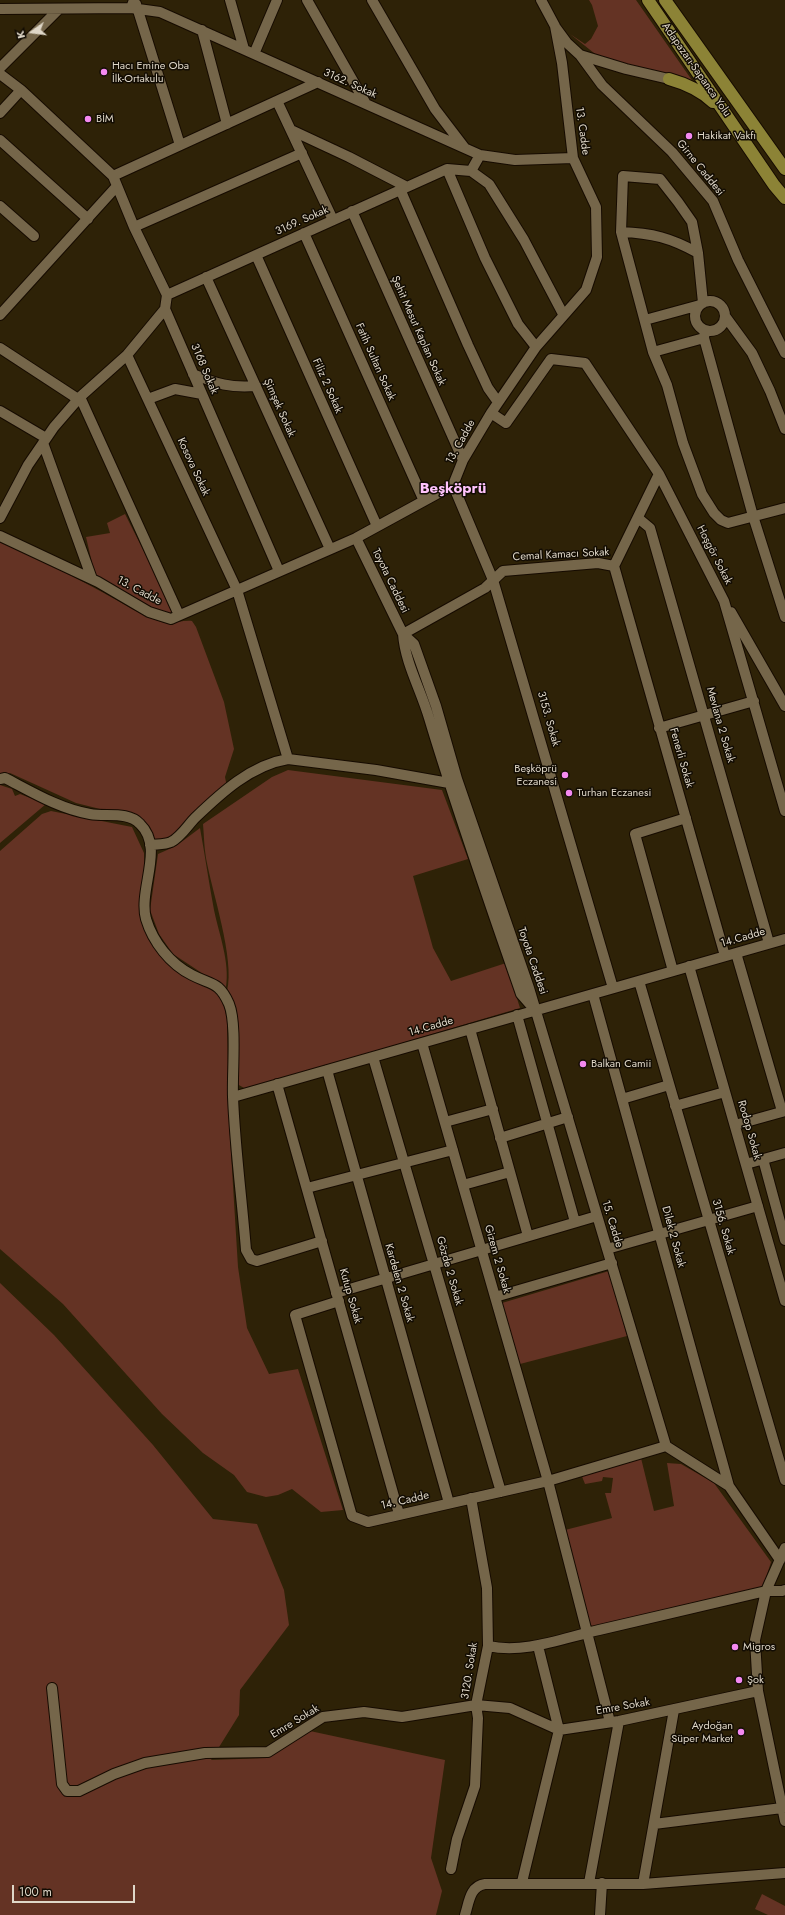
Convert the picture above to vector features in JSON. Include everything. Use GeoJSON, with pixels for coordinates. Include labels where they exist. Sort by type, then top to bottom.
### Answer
{"type":"FeatureCollection","features":[{"type":"Feature","properties":{"kind":"main road","name":"Adapazarı-Sapanca Yolu"},"geometry":{"type":"LineString","coordinates":[[648,0],[785,198]]}},
{"type":"Feature","properties":{"kind":"main road","name":"Adapazarı-Sapanca Yolu"},"geometry":{"type":"LineString","coordinates":[[665,0],[785,169]]}},
{"type":"Feature","properties":{"kind":"main road"},"geometry":{"type":"LineString","coordinates":[[669,79],[689,84],[703,93],[730,119]]}},
{"type":"Feature","properties":{"kind":"street"},"geometry":{"type":"LineString","coordinates":[[230,0],[244,49]]}},
{"type":"Feature","properties":{"kind":"street"},"geometry":{"type":"LineString","coordinates":[[254,54],[277,0]]}},
{"type":"Feature","properties":{"kind":"street"},"geometry":{"type":"LineString","coordinates":[[307,0],[366,104]]}},
{"type":"Feature","properties":{"kind":"street"},"geometry":{"type":"LineString","coordinates":[[372,0],[435,109],[465,149]]}},
{"type":"Feature","properties":{"kind":"street","name":"13. Cadde"},"geometry":{"type":"LineString","coordinates":[[0,536],[92,579],[148,612],[171,619],[356,538],[453,485],[463,460],[498,402],[536,347],[563,314],[586,290],[597,257],[596,207],[573,158],[562,63],[555,26],[541,0]]}},
{"type":"Feature","properties":{"kind":"street"},"geometry":{"type":"LineString","coordinates":[[134,4],[180,145]]}},
{"type":"Feature","properties":{"kind":"street","name":"3162. Sokak"},"geometry":{"type":"LineString","coordinates":[[0,9],[58,10],[134,4],[160,12],[202,30],[480,155],[515,160],[573,158]]}},
{"type":"Feature","properties":{"kind":"street"},"geometry":{"type":"LineString","coordinates":[[0,68],[58,10]]}},
{"type":"Feature","properties":{"kind":"street","name":"Girne Caddesi"},"geometry":{"type":"LineString","coordinates":[[555,26],[567,43],[580,55],[602,85],[672,152],[713,201],[738,260],[785,353]]}},
{"type":"Feature","properties":{"kind":"street"},"geometry":{"type":"LineString","coordinates":[[202,30],[227,124]]}},
{"type":"Feature","properties":{"kind":"street"},"geometry":{"type":"LineString","coordinates":[[580,55],[626,69],[669,79]]}},
{"type":"Feature","properties":{"kind":"street"},"geometry":{"type":"LineString","coordinates":[[0,74],[21,90],[113,176],[134,228],[167,295],[165,309],[127,355],[79,398],[45,440],[28,465],[0,518]]}},
{"type":"Feature","properties":{"kind":"street"},"geometry":{"type":"LineString","coordinates":[[113,176],[318,82]]}},
{"type":"Feature","properties":{"kind":"street"},"geometry":{"type":"LineString","coordinates":[[0,113],[21,90]]}},
{"type":"Feature","properties":{"kind":"street"},"geometry":{"type":"LineString","coordinates":[[277,101],[333,220]]}},
{"type":"Feature","properties":{"kind":"street"},"geometry":{"type":"LineString","coordinates":[[291,130],[349,157],[404,188],[468,345],[488,388],[498,402]]}},
{"type":"Feature","properties":{"kind":"street"},"geometry":{"type":"LineString","coordinates":[[0,140],[88,218]]}},
{"type":"Feature","properties":{"kind":"street"},"geometry":{"type":"LineString","coordinates":[[134,228],[302,153]]}},
{"type":"Feature","properties":{"kind":"street"},"geometry":{"type":"LineString","coordinates":[[471,171],[480,155]]}},
{"type":"Feature","properties":{"kind":"street"},"geometry":{"type":"LineString","coordinates":[[447,168],[471,171],[489,184],[524,240],[563,314]]}},
{"type":"Feature","properties":{"kind":"street"},"geometry":{"type":"LineString","coordinates":[[447,168],[485,258],[514,318],[536,347]]}},
{"type":"Feature","properties":{"kind":"street","name":"3169. Sokak"},"geometry":{"type":"LineString","coordinates":[[167,295],[447,168]]}},
{"type":"Feature","properties":{"kind":"street"},"geometry":{"type":"LineString","coordinates":[[785,508],[753,516],[728,523],[721,520],[714,513],[702,494],[691,466],[667,384],[653,352],[621,232],[622,176],[655,178],[664,182],[688,215],[694,230],[698,253],[702,304],[696,312],[696,320],[705,334],[753,516],[785,617]]}},
{"type":"Feature","properties":{"kind":"street"},"geometry":{"type":"LineString","coordinates":[[0,315],[117,186]]}},
{"type":"Feature","properties":{"kind":"street"},"geometry":{"type":"LineString","coordinates":[[0,206],[34,236]]}},
{"type":"Feature","properties":{"kind":"street","name":"Şehit Mesut Kaplan Sokak"},"geometry":{"type":"LineString","coordinates":[[352,211],[463,460]]}},
{"type":"Feature","properties":{"kind":"street"},"geometry":{"type":"LineString","coordinates":[[621,232],[645,233],[676,241],[698,253]]}},
{"type":"Feature","properties":{"kind":"street","name":"Fatih Sultan Sokak"},"geometry":{"type":"LineString","coordinates":[[304,233],[424,501]]}},
{"type":"Feature","properties":{"kind":"street","name":"Filiz 2 Sokak"},"geometry":{"type":"LineString","coordinates":[[256,255],[377,526]]}},
{"type":"Feature","properties":{"kind":"street","name":"Şimşek Sokak"},"geometry":{"type":"LineString","coordinates":[[206,277],[330,549]]}},
{"type":"Feature","properties":{"kind":"street"},"geometry":{"type":"LineString","coordinates":[[645,320],[711,301],[719,303],[725,311],[722,325],[719,328],[653,352]]}},
{"type":"Feature","properties":{"kind":"street","name":"3168 Sokak"},"geometry":{"type":"LineString","coordinates":[[165,309],[279,571]]}},
{"type":"Feature","properties":{"kind":"street"},"geometry":{"type":"LineString","coordinates":[[725,316],[752,353],[770,390],[785,429]]}},
{"type":"Feature","properties":{"kind":"street"},"geometry":{"type":"LineString","coordinates":[[0,348],[79,398],[179,615]]}},
{"type":"Feature","properties":{"kind":"street","name":"Kosova Sokak"},"geometry":{"type":"LineString","coordinates":[[127,355],[237,590],[288,759]]}},
{"type":"Feature","properties":{"kind":"street","name":"Hoşgör Sokak"},"geometry":{"type":"LineString","coordinates":[[491,413],[506,424],[551,359],[585,362],[659,474],[724,600],[785,811]]}},
{"type":"Feature","properties":{"kind":"street"},"geometry":{"type":"LineString","coordinates":[[193,374],[216,384],[234,387],[256,386]]}},
{"type":"Feature","properties":{"kind":"street"},"geometry":{"type":"LineString","coordinates":[[148,399],[175,389],[202,394]]}},
{"type":"Feature","properties":{"kind":"street"},"geometry":{"type":"LineString","coordinates":[[0,411],[45,440],[92,579]]}},
{"type":"Feature","properties":{"kind":"street","name":"Cemal Kamacı Sokak"},"geometry":{"type":"LineString","coordinates":[[403,634],[485,588],[503,570],[598,563],[614,566],[659,474]]}},
{"type":"Feature","properties":{"kind":"street","name":"3153. Sokak"},"geometry":{"type":"LineString","coordinates":[[453,485],[493,580],[613,988]]}},
{"type":"Feature","properties":{"kind":"street","name":"Mevlana 2 Sokak"},"geometry":{"type":"LineString","coordinates":[[638,518],[650,528],[769,943]]}},
{"type":"Feature","properties":{"kind":"street","name":"Toyota Caddesi"},"geometry":{"type":"LineString","coordinates":[[356,538],[403,634],[414,644],[436,706],[453,781],[535,1010]]}},
{"type":"Feature","properties":{"kind":"street","name":"Fenerli Sokak"},"geometry":{"type":"LineString","coordinates":[[614,566],[725,956]]}},
{"type":"Feature","properties":{"kind":"street"},"geometry":{"type":"LineString","coordinates":[[724,600],[785,706]]}},
{"type":"Feature","properties":{"kind":"street"},"geometry":{"type":"LineString","coordinates":[[659,728],[754,701]]}},
{"type":"Feature","properties":{"kind":"street"},"geometry":{"type":"LineString","coordinates":[[150,845],[171,841],[195,818],[239,781],[258,768],[276,761],[288,759],[453,781]]}},
{"type":"Feature","properties":{"kind":"street"},"geometry":{"type":"LineString","coordinates":[[0,779],[5,778],[46,799],[88,814],[104,816],[119,815],[134,819],[146,831],[150,845],[151,858],[144,897],[146,919],[156,943],[165,953],[192,975],[210,982],[220,989],[230,1005],[233,1044],[233,1097],[246,1250],[251,1259],[257,1261],[322,1241]]}},
{"type":"Feature","properties":{"kind":"street"},"geometry":{"type":"LineString","coordinates":[[673,971],[635,834],[686,818]]}},
{"type":"Feature","properties":{"kind":"street","name":"14.Cadde"},"geometry":{"type":"LineString","coordinates":[[233,1097],[769,943],[785,940]]}},
{"type":"Feature","properties":{"kind":"street"},"geometry":{"type":"LineString","coordinates":[[734,1125],[783,1111],[736,953]]}},
{"type":"Feature","properties":{"kind":"street","name":"Rodop Sokak"},"geometry":{"type":"LineString","coordinates":[[689,966],[785,1301]]}},
{"type":"Feature","properties":{"kind":"street","name":"3156. Sokak"},"geometry":{"type":"LineString","coordinates":[[639,980],[785,1480]]}},
{"type":"Feature","properties":{"kind":"street","name":"Dilek 2 Sokak"},"geometry":{"type":"LineString","coordinates":[[593,994],[729,1486]]}},
{"type":"Feature","properties":{"kind":"street","name":"15. Cadde"},"geometry":{"type":"LineString","coordinates":[[535,1010],[666,1446]]}},
{"type":"Feature","properties":{"kind":"street"},"geometry":{"type":"LineString","coordinates":[[517,1015],[575,1222]]}},
{"type":"Feature","properties":{"kind":"street"},"geometry":{"type":"LineString","coordinates":[[470,1029],[528,1236]]}},
{"type":"Feature","properties":{"kind":"street","name":"Gizem 2 Sokak"},"geometry":{"type":"LineString","coordinates":[[422,1043],[548,1481],[587,1632],[614,1722]]}},
{"type":"Feature","properties":{"kind":"street","name":"Gözde 2 Sokak"},"geometry":{"type":"LineString","coordinates":[[373,1057],[501,1492]]}},
{"type":"Feature","properties":{"kind":"street","name":"Kardelen 2 Sokak"},"geometry":{"type":"LineString","coordinates":[[327,1070],[448,1503]]}},
{"type":"Feature","properties":{"kind":"street","name":"Kutup Sokak"},"geometry":{"type":"LineString","coordinates":[[277,1084],[399,1514]]}},
{"type":"Feature","properties":{"kind":"street"},"geometry":{"type":"LineString","coordinates":[[622,1099],[669,1085]]}},
{"type":"Feature","properties":{"kind":"street"},"geometry":{"type":"LineString","coordinates":[[675,1106],[725,1092]]}},
{"type":"Feature","properties":{"kind":"street"},"geometry":{"type":"LineString","coordinates":[[445,1122],[493,1109]]}},
{"type":"Feature","properties":{"kind":"street"},"geometry":{"type":"LineString","coordinates":[[500,1138],[568,1117]]}},
{"type":"Feature","properties":{"kind":"street"},"geometry":{"type":"LineString","coordinates":[[307,1188],[453,1150]]}},
{"type":"Feature","properties":{"kind":"street"},"geometry":{"type":"LineString","coordinates":[[746,1164],[785,1153]]}},
{"type":"Feature","properties":{"kind":"street"},"geometry":{"type":"LineString","coordinates":[[763,1159],[785,1240]]}},
{"type":"Feature","properties":{"kind":"street"},"geometry":{"type":"LineString","coordinates":[[463,1185],[510,1172]]}},
{"type":"Feature","properties":{"kind":"street"},"geometry":{"type":"LineString","coordinates":[[607,1249],[758,1206]]}},
{"type":"Feature","properties":{"kind":"street"},"geometry":{"type":"LineString","coordinates":[[338,1297],[385,1278],[597,1216]]}},
{"type":"Feature","properties":{"kind":"street"},"geometry":{"type":"LineString","coordinates":[[495,1297],[612,1263]]}},
{"type":"Feature","properties":{"kind":"street","name":"14. Cadde"},"geometry":{"type":"LineString","coordinates":[[338,1297],[295,1315],[352,1516],[368,1522],[548,1481],[666,1446]]}},
{"type":"Feature","properties":{"kind":"street"},"geometry":{"type":"LineString","coordinates":[[666,1446],[729,1486],[780,1560]]}},
{"type":"Feature","properties":{"kind":"street","name":"3120. Sokak"},"geometry":{"type":"LineString","coordinates":[[451,1869],[457,1839],[475,1786],[478,1718],[476,1705],[488,1646],[487,1588],[471,1498]]}},
{"type":"Feature","properties":{"kind":"street"},"geometry":{"type":"LineString","coordinates":[[785,1548],[766,1591],[755,1640],[758,1691],[784,1809],[785,1822]]}},
{"type":"Feature","properties":{"kind":"street"},"geometry":{"type":"LineString","coordinates":[[488,1646],[497,1648],[538,1646],[587,1632],[766,1591],[782,1592],[785,1590]]}},
{"type":"Feature","properties":{"kind":"street"},"geometry":{"type":"LineString","coordinates":[[522,1882],[559,1730],[538,1646]]}},
{"type":"Feature","properties":{"kind":"street","name":"Emre Sokak"},"geometry":{"type":"LineString","coordinates":[[52,1688],[62,1784],[70,1792],[79,1791],[114,1774],[145,1763],[205,1753],[268,1752],[323,1717],[364,1712],[402,1717],[476,1705],[510,1708],[559,1730],[614,1722],[758,1691]]}},
{"type":"Feature","properties":{"kind":"street"},"geometry":{"type":"LineString","coordinates":[[643,1884],[674,1710]]}},
{"type":"Feature","properties":{"kind":"street"},"geometry":{"type":"LineString","coordinates":[[589,1883],[614,1722]]}},
{"type":"Feature","properties":{"kind":"street"},"geometry":{"type":"LineString","coordinates":[[654,1824],[784,1809]]}},
{"type":"Feature","properties":{"kind":"street"},"geometry":{"type":"LineString","coordinates":[[465,1915],[473,1889],[478,1885],[522,1882],[643,1884],[785,1873]]}},
{"type":"Feature","properties":{"kind":"street"},"geometry":{"type":"LineString","coordinates":[[600,1915],[602,1883]]}},
{"type":"Feature","properties":{"kind":"shaded area"},"geometry":{"type":"Polygon","coordinates":[[[589,0],[636,0],[696,86],[599,57],[570,34],[585,44],[591,39],[598,26],[589,0]]]}},
{"type":"Feature","properties":{"kind":"shaded area"},"geometry":{"type":"Polygon","coordinates":[[[125,514],[173,611],[167,613],[148,608],[123,596],[96,580],[86,537],[110,533],[107,523],[125,514]]]}},
{"type":"Feature","properties":{"kind":"shaded area"},"geometry":{"type":"Polygon","coordinates":[[[0,542],[4,542],[42,560],[146,616],[166,623],[192,621],[196,627],[224,702],[234,749],[225,777],[228,792],[158,847],[148,830],[108,811],[76,803],[10,773],[0,777],[0,542]]]}},
{"type":"Feature","properties":{"kind":"shaded area"},"geometry":{"type":"Polygon","coordinates":[[[288,770],[442,790],[468,859],[413,876],[433,948],[451,981],[506,963],[520,1008],[246,1089],[237,1084],[227,991],[229,977],[228,962],[222,925],[206,858],[203,824],[272,777],[288,770]]]}},
{"type":"Feature","properties":{"kind":"shaded area"},"geometry":{"type":"Polygon","coordinates":[[[0,785],[12,789],[15,796],[20,794],[46,804],[0,843],[0,785]]]}},
{"type":"Feature","properties":{"kind":"shaded area"},"geometry":{"type":"Polygon","coordinates":[[[51,811],[132,827],[144,853],[145,889],[156,944],[222,995],[227,1019],[229,1120],[238,1267],[247,1328],[269,1374],[298,1369],[343,1510],[321,1512],[292,1489],[278,1495],[266,1497],[247,1492],[234,1475],[203,1453],[162,1414],[63,1304],[0,1249],[0,851],[42,814],[51,811]]]}},
{"type":"Feature","properties":{"kind":"shaded area"},"geometry":{"type":"Polygon","coordinates":[[[200,828],[214,910],[227,968],[226,987],[223,987],[173,954],[159,934],[150,910],[158,854],[176,846],[200,828]]]}},
{"type":"Feature","properties":{"kind":"shaded area"},"geometry":{"type":"Polygon","coordinates":[[[609,1271],[627,1336],[520,1364],[502,1303],[609,1271]]]}},
{"type":"Feature","properties":{"kind":"shaded area"},"geometry":{"type":"Polygon","coordinates":[[[0,1283],[54,1335],[153,1445],[213,1519],[257,1524],[284,1590],[289,1625],[240,1690],[239,1715],[211,1760],[266,1758],[310,1731],[445,1760],[431,1858],[442,1891],[436,1915],[0,1915],[0,1283]]]}},
{"type":"Feature","properties":{"kind":"shaded area"},"geometry":{"type":"Polygon","coordinates":[[[641,1458],[654,1511],[674,1506],[667,1463],[681,1464],[714,1483],[771,1562],[763,1587],[594,1627],[589,1624],[565,1530],[612,1518],[605,1493],[611,1493],[613,1478],[603,1477],[602,1481],[585,1484],[581,1474],[641,1458]]]}},
{"type":"Feature","properties":{"kind":"shaded area"},"geometry":{"type":"Polygon","coordinates":[[[762,1894],[785,1906],[785,1915],[768,1915],[755,1909],[762,1894]]]}},
{"type":"Feature","properties":{"kind":"place","name":"Hacı Emine Oba İlk-Ortakulu"},"geometry":{"type":"Point","coordinates":[104,72]}},
{"type":"Feature","properties":{"kind":"place","name":"BİM"},"geometry":{"type":"Point","coordinates":[88,119]}},
{"type":"Feature","properties":{"kind":"place","name":"Hakikat Vakfı"},"geometry":{"type":"Point","coordinates":[689,136]}},
{"type":"Feature","properties":{"kind":"place","name":"Beşköprü Eczanesi"},"geometry":{"type":"Point","coordinates":[565,775]}},
{"type":"Feature","properties":{"kind":"place","name":"Turhan Eczanesi"},"geometry":{"type":"Point","coordinates":[569,793]}},
{"type":"Feature","properties":{"kind":"place","name":"Balkan Camii"},"geometry":{"type":"Point","coordinates":[583,1064]}},
{"type":"Feature","properties":{"kind":"place","name":"Migros"},"geometry":{"type":"Point","coordinates":[735,1647]}},
{"type":"Feature","properties":{"kind":"place","name":"Şok"},"geometry":{"type":"Point","coordinates":[739,1680]}},
{"type":"Feature","properties":{"kind":"place","name":"Aydoğan Süper Market"},"geometry":{"type":"Point","coordinates":[741,1732]}},
{"type":"Feature","properties":{"kind":"district","name":"Beşköprü"},"geometry":{"type":"Point","coordinates":[453,489]}}]}
